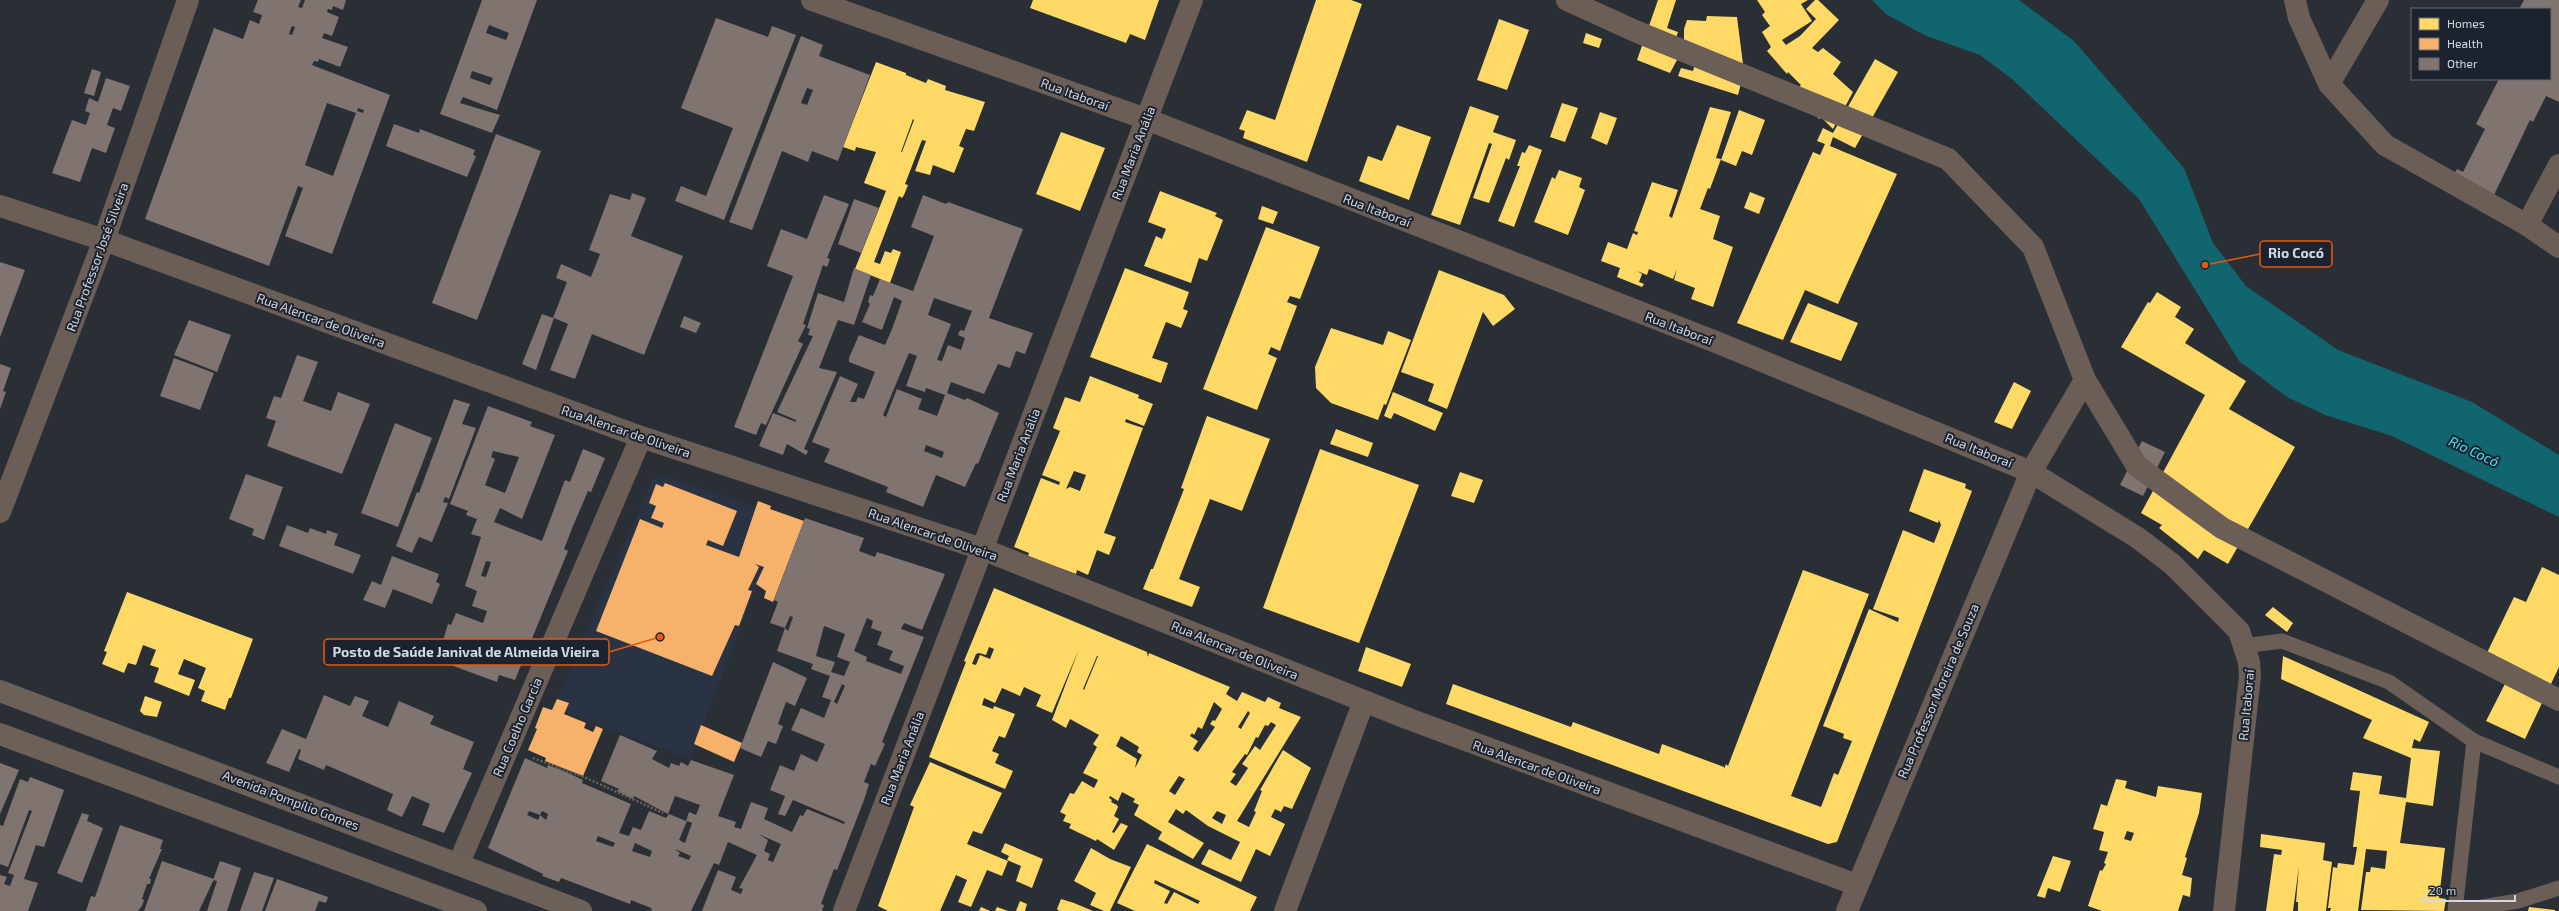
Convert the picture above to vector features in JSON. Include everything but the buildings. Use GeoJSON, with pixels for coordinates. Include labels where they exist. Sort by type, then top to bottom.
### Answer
{"type":"FeatureCollection","features":[{"type":"Feature","properties":{"kind":"main road","name":"Avenida Pompílio Gomes"},"geometry":{"type":"LineString","coordinates":[[0,691],[459,863],[581,911]]}},
{"type":"Feature","properties":{"kind":"main road"},"geometry":{"type":"LineString","coordinates":[[0,734],[476,911]]}},
{"type":"Feature","properties":{"kind":"street","name":"Rua Professor José Silveira"},"geometry":{"type":"LineString","coordinates":[[0,512],[104,240],[188,0]]}},
{"type":"Feature","properties":{"kind":"street","name":"Rua Itaboraí"},"geometry":{"type":"LineString","coordinates":[[812,0],[1146,119],[1716,342],[2031,472],[2138,538],[2172,564],[2239,631],[2249,662],[2250,676],[2224,911]]}},
{"type":"Feature","properties":{"kind":"street","name":"Rua Maria Anália"},"geometry":{"type":"LineString","coordinates":[[844,911],[1192,0]]}},
{"type":"Feature","properties":{"kind":"street"},"geometry":{"type":"LineString","coordinates":[[1567,0],[1635,31],[1948,160],[2033,247],[2085,380],[2137,466],[2222,528],[2559,700]]}},
{"type":"Feature","properties":{"kind":"street"},"geometry":{"type":"LineString","coordinates":[[2295,0],[2299,18],[2329,84],[2384,145],[2527,224],[2559,247]]}},
{"type":"Feature","properties":{"kind":"street"},"geometry":{"type":"LineString","coordinates":[[2329,84],[2378,0]]}},
{"type":"Feature","properties":{"kind":"street"},"geometry":{"type":"LineString","coordinates":[[2527,224],[2559,165]]}},
{"type":"Feature","properties":{"kind":"street","name":"Rua Alencar de Oliveira"},"geometry":{"type":"LineString","coordinates":[[0,206],[104,240],[641,437],[982,549],[1364,701],[1857,886]]}},
{"type":"Feature","properties":{"kind":"street","name":"Rua Professor Moreira de Souza"},"geometry":{"type":"LineString","coordinates":[[1847,911],[2031,472],[2085,380]]}},
{"type":"Feature","properties":{"kind":"street","name":"Rua Coelho Garcia"},"geometry":{"type":"LineString","coordinates":[[459,863],[641,437]]}},
{"type":"Feature","properties":{"kind":"street"},"geometry":{"type":"LineString","coordinates":[[1285,911],[1364,701]]}},
{"type":"Feature","properties":{"kind":"lane"},"geometry":{"type":"LineString","coordinates":[[2244,646],[2282,641],[2389,682],[2474,741],[2559,777]]}},
{"type":"Feature","properties":{"kind":"lane"},"geometry":{"type":"LineString","coordinates":[[2474,741],[2456,911],[2518,901],[2559,888]]}},
{"type":"Feature","properties":{"kind":"path"},"geometry":{"type":"LineString","coordinates":[[508,747],[584,777],[663,813]]}},
{"type":"Feature","properties":{"kind":"shaded area"},"geometry":{"type":"Polygon","coordinates":[[[665,476],[756,507],[764,567],[690,759],[553,708],[653,477],[665,476]]]}},
{"type":"Feature","properties":{"kind":"water","name":"Rio Cocó"},"geometry":{"type":"Polygon","coordinates":[[[1872,0],[2019,0],[2074,41],[2184,168],[2213,243],[2246,286],[2338,350],[2472,402],[2559,455],[2559,517],[2392,436],[2325,415],[2287,397],[2239,361],[2139,199],[2012,79],[1980,55],[1924,35],[1886,14],[1872,0]]]}},
{"type":"Feature","properties":{"kind":"place","name":"Rio Cocó"},"geometry":{"type":"Point","coordinates":[2205,265]}},
{"type":"Feature","properties":{"kind":"place","name":"Posto de Saúde Janival de Almeida Vieira"},"geometry":{"type":"Point","coordinates":[660,637]}}]}
